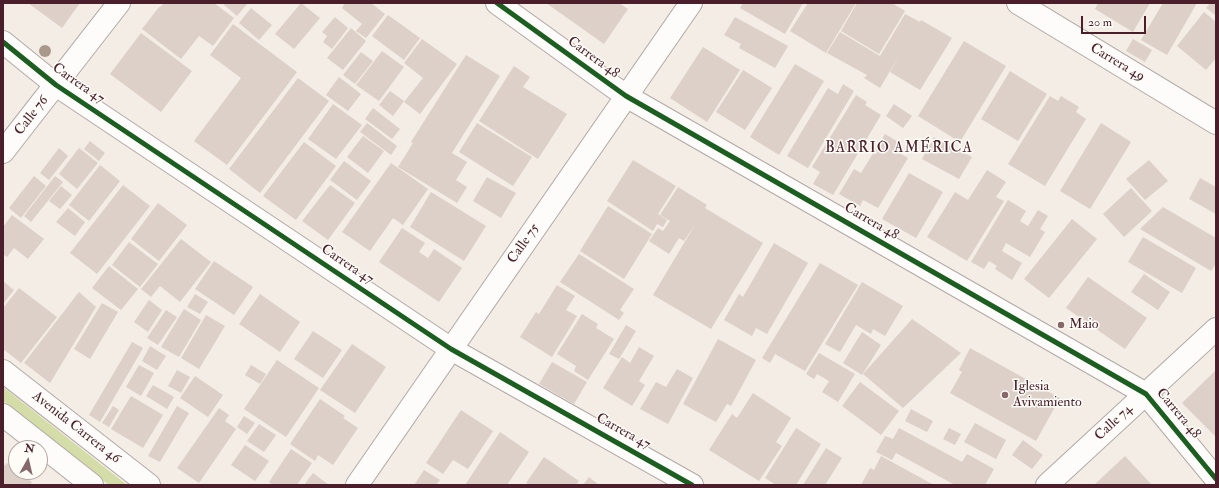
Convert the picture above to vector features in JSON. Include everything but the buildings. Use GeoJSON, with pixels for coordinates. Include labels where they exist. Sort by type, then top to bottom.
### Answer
{"type":"FeatureCollection","features":[{"type":"Feature","properties":{"kind":"street","name":"Calle 76"},"geometry":{"type":"LineString","coordinates":[[3,152],[119,3]]}},
{"type":"Feature","properties":{"kind":"street","name":"Carrera 48"},"geometry":{"type":"LineString","coordinates":[[496,3],[626,96],[1146,394],[1216,479]]}},
{"type":"Feature","properties":{"kind":"street","name":"Calle 75"},"geometry":{"type":"LineString","coordinates":[[356,485],[691,3]]}},
{"type":"Feature","properties":{"kind":"street","name":"Carrera 49"},"geometry":{"type":"LineString","coordinates":[[1018,3],[1216,123]]}},
{"type":"Feature","properties":{"kind":"street","name":"Carrera 47"},"geometry":{"type":"LineString","coordinates":[[3,42],[56,85],[451,349],[692,485]]}},
{"type":"Feature","properties":{"kind":"street","name":"Calle 74"},"geometry":{"type":"LineString","coordinates":[[1048,485],[1216,329]]}},
{"type":"Feature","properties":{"kind":"street","name":"Avenida Carrera 46"},"geometry":{"type":"LineString","coordinates":[[3,371],[148,485]]}},
{"type":"Feature","properties":{"kind":"street"},"geometry":{"type":"LineString","coordinates":[[3,415],[92,485]]}},
{"type":"Feature","properties":{"kind":"green space"},"geometry":{"type":"Polygon","coordinates":[[[3,387],[127,485],[109,485],[3,401],[3,387]]]}},
{"type":"Feature","properties":{"kind":"cycle path"},"geometry":{"type":"LineString","coordinates":[[497,3],[626,96],[1146,394],[1216,479]]}},
{"type":"Feature","properties":{"kind":"cycle path"},"geometry":{"type":"LineString","coordinates":[[3,42],[56,85],[451,349],[692,485]]}},
{"type":"Feature","properties":{"kind":"place","name":"Maio"},"geometry":{"type":"Point","coordinates":[1061,325]}},
{"type":"Feature","properties":{"kind":"place","name":"Iglesia Avivamiento"},"geometry":{"type":"Point","coordinates":[1005,395]}},
{"type":"Feature","properties":{"kind":"district","name":"BARRIO AMÉRICA"},"geometry":{"type":"Point","coordinates":[899,149]}}]}
